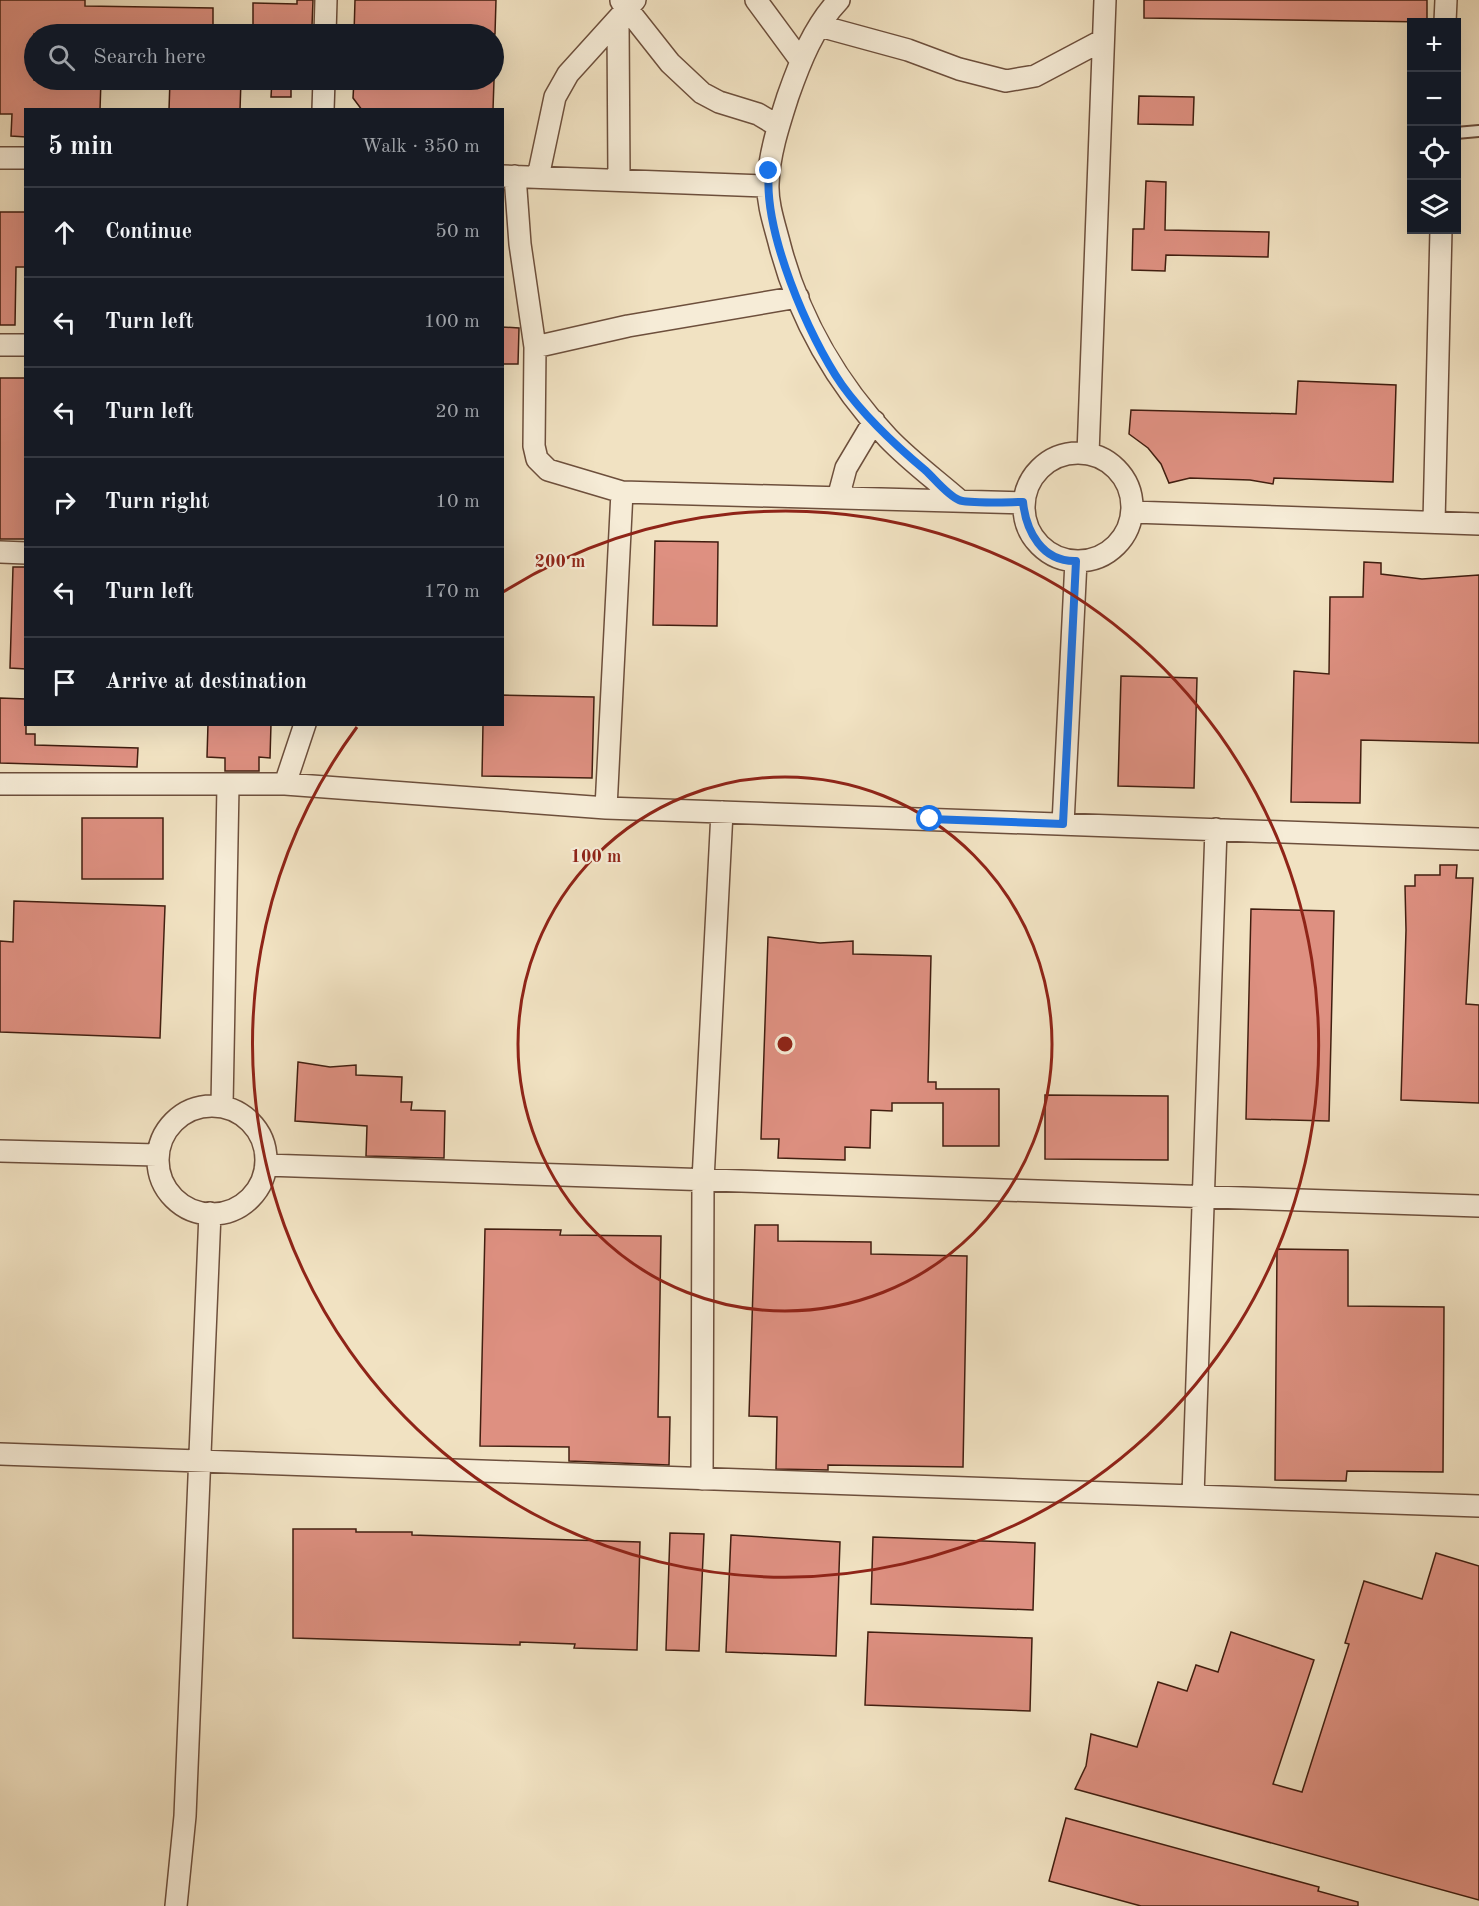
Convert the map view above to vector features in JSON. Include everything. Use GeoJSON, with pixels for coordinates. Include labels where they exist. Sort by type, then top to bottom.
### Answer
{"type":"FeatureCollection","features":[{"type":"Feature","properties":{"kind":"street"},"geometry":{"type":"LineString","coordinates":[[325,24],[326,0]]}},
{"type":"Feature","properties":{"kind":"street"},"geometry":{"type":"LineString","coordinates":[[756,0],[801,61]]}},
{"type":"Feature","properties":{"kind":"street"},"geometry":{"type":"LineString","coordinates":[[838,0],[820,26],[801,61],[778,126],[767,186],[786,270],[808,323],[842,385],[889,439],[960,501]]}},
{"type":"Feature","properties":{"kind":"street"},"geometry":{"type":"LineString","coordinates":[[1088,454],[1105,0]]}},
{"type":"Feature","properties":{"kind":"street"},"geometry":{"type":"LineString","coordinates":[[1445,18],[1446,0]]}},
{"type":"Feature","properties":{"kind":"street"},"geometry":{"type":"LineString","coordinates":[[625,8],[670,63],[702,93],[719,102],[758,114],[778,126]]}},
{"type":"Feature","properties":{"kind":"street"},"geometry":{"type":"LineString","coordinates":[[538,177],[555,97],[568,74],[625,8]]}},
{"type":"Feature","properties":{"kind":"street"},"geometry":{"type":"LineString","coordinates":[[619,178],[625,8]]}},
{"type":"Feature","properties":{"kind":"street"},"geometry":{"type":"LineString","coordinates":[[820,26],[908,50],[959,69],[1006,81],[1035,76],[1103,40]]}},
{"type":"Feature","properties":{"kind":"street"},"geometry":{"type":"LineString","coordinates":[[323,108],[324,90]]}},
{"type":"Feature","properties":{"kind":"street"},"geometry":{"type":"LineString","coordinates":[[0,158],[24,158]]}},
{"type":"Feature","properties":{"kind":"street"},"geometry":{"type":"LineString","coordinates":[[767,186],[619,178],[509,176],[535,347],[533,417],[537,459],[548,470],[622,492],[1023,502]]}},
{"type":"Feature","properties":{"kind":"street"},"geometry":{"type":"LineString","coordinates":[[1434,522],[1441,234]]}},
{"type":"Feature","properties":{"kind":"street"},"geometry":{"type":"LineString","coordinates":[[535,347],[628,327],[798,297]]}},
{"type":"Feature","properties":{"kind":"street"},"geometry":{"type":"LineString","coordinates":[[0,345],[24,345]]}},
{"type":"Feature","properties":{"kind":"street"},"geometry":{"type":"LineString","coordinates":[[838,498],[846,468],[874,421]]}},
{"type":"Feature","properties":{"kind":"street"},"geometry":{"type":"LineString","coordinates":[[1088,454],[1104,460],[1120,472],[1131,493],[1132,512],[1125,534],[1111,551],[1092,560],[1076,561],[1051,555],[1034,540],[1025,522],[1023,502],[1030,481],[1045,464],[1063,455],[1088,454]]}},
{"type":"Feature","properties":{"kind":"street"},"geometry":{"type":"LineString","coordinates":[[606,808],[622,492]]}},
{"type":"Feature","properties":{"kind":"street"},"geometry":{"type":"LineString","coordinates":[[1132,512],[1479,524]]}},
{"type":"Feature","properties":{"kind":"street"},"geometry":{"type":"LineString","coordinates":[[0,552],[24,553]]}},
{"type":"Feature","properties":{"kind":"street"},"geometry":{"type":"LineString","coordinates":[[1063,824],[1076,561]]}},
{"type":"Feature","properties":{"kind":"street"},"geometry":{"type":"LineString","coordinates":[[285,784],[304,726]]}},
{"type":"Feature","properties":{"kind":"street"},"geometry":{"type":"LineString","coordinates":[[0,784],[228,786],[285,784],[606,808],[1479,839]]}},
{"type":"Feature","properties":{"kind":"street"},"geometry":{"type":"LineString","coordinates":[[222,1106],[228,786]]}},
{"type":"Feature","properties":{"kind":"street"},"geometry":{"type":"LineString","coordinates":[[702,1479],[703,1180],[722,812]]}},
{"type":"Feature","properties":{"kind":"street"},"geometry":{"type":"LineString","coordinates":[[1192,1496],[1216,829]]}},
{"type":"Feature","properties":{"kind":"street"},"geometry":{"type":"LineString","coordinates":[[222,1106],[238,1113],[254,1125],[264,1145],[266,1165],[259,1187],[245,1203],[226,1212],[203,1214],[185,1207],[168,1193],[159,1175],[157,1155],[164,1133],[179,1116],[197,1108],[222,1106]]}},
{"type":"Feature","properties":{"kind":"street"},"geometry":{"type":"LineString","coordinates":[[0,1150],[157,1155]]}},
{"type":"Feature","properties":{"kind":"street"},"geometry":{"type":"LineString","coordinates":[[266,1165],[1479,1206]]}},
{"type":"Feature","properties":{"kind":"street"},"geometry":{"type":"LineString","coordinates":[[176,1906],[185,1816],[210,1213]]}},
{"type":"Feature","properties":{"kind":"street"},"geometry":{"type":"LineString","coordinates":[[0,1454],[1479,1506]]}},
{"type":"Feature","properties":{"kind":"lane"},"geometry":{"type":"LineString","coordinates":[[1461,133],[1479,131]]}},
{"type":"Feature","properties":{"kind":"building"},"geometry":{"type":"Polygon","coordinates":[[[0,0],[85,0],[85,6],[213,8],[213,24],[24,24],[24,90],[101,90],[100,108],[24,108],[24,137],[11,136],[12,114],[0,114],[0,0]]]}},
{"type":"Feature","properties":{"kind":"building"},"geometry":{"type":"Polygon","coordinates":[[[297,0],[313,0],[312,24],[253,24],[253,3],[297,4],[297,0]]]}},
{"type":"Feature","properties":{"kind":"building"},"geometry":{"type":"Polygon","coordinates":[[[355,0],[496,0],[495,24],[354,24],[355,0]]]}},
{"type":"Feature","properties":{"kind":"building"},"geometry":{"type":"Polygon","coordinates":[[[1144,0],[1427,0],[1427,18],[1407,18],[1407,22],[1144,18],[1144,0]]]}},
{"type":"Feature","properties":{"kind":"building"},"geometry":{"type":"Polygon","coordinates":[[[170,90],[241,90],[240,108],[169,108],[170,90]]]}},
{"type":"Feature","properties":{"kind":"building"},"geometry":{"type":"Polygon","coordinates":[[[271,90],[291,90],[291,97],[271,97],[271,90]]]}},
{"type":"Feature","properties":{"kind":"building"},"geometry":{"type":"Polygon","coordinates":[[[353,90],[494,90],[493,108],[360,108],[353,98],[353,90]]]}},
{"type":"Feature","properties":{"kind":"building"},"geometry":{"type":"Polygon","coordinates":[[[1139,96],[1194,97],[1193,125],[1138,124],[1139,96]]]}},
{"type":"Feature","properties":{"kind":"building"},"geometry":{"type":"Polygon","coordinates":[[[1146,181],[1166,182],[1165,230],[1269,232],[1268,257],[1166,255],[1165,271],[1132,270],[1133,229],[1144,229],[1146,181]]]}},
{"type":"Feature","properties":{"kind":"building"},"geometry":{"type":"Polygon","coordinates":[[[0,212],[24,212],[24,267],[16,267],[15,325],[0,325],[0,212]]]}},
{"type":"Feature","properties":{"kind":"building"},"geometry":{"type":"Polygon","coordinates":[[[504,327],[519,328],[518,364],[504,364],[504,327]]]}},
{"type":"Feature","properties":{"kind":"building"},"geometry":{"type":"Polygon","coordinates":[[[0,378],[24,378],[24,539],[0,539],[0,378]]]}},
{"type":"Feature","properties":{"kind":"building"},"geometry":{"type":"Polygon","coordinates":[[[1298,381],[1396,385],[1393,482],[1274,478],[1273,484],[1250,480],[1190,478],[1169,483],[1161,464],[1148,448],[1129,434],[1131,410],[1296,414],[1298,381]]]}},
{"type":"Feature","properties":{"kind":"building"},"geometry":{"type":"Polygon","coordinates":[[[655,541],[718,542],[717,626],[653,625],[655,541]]]}},
{"type":"Feature","properties":{"kind":"building"},"geometry":{"type":"Polygon","coordinates":[[[1364,562],[1381,563],[1381,574],[1422,579],[1479,575],[1479,743],[1361,740],[1360,803],[1291,802],[1294,671],[1329,674],[1330,597],[1363,597],[1364,562]]]}},
{"type":"Feature","properties":{"kind":"building"},"geometry":{"type":"Polygon","coordinates":[[[13,567],[24,567],[24,669],[10,668],[13,567]]]}},
{"type":"Feature","properties":{"kind":"building"},"geometry":{"type":"Polygon","coordinates":[[[1121,676],[1197,678],[1194,788],[1118,786],[1121,676]]]}},
{"type":"Feature","properties":{"kind":"building"},"geometry":{"type":"Polygon","coordinates":[[[504,695],[594,697],[592,778],[482,776],[483,726],[504,726],[504,695]]]}},
{"type":"Feature","properties":{"kind":"building"},"geometry":{"type":"Polygon","coordinates":[[[0,698],[24,699],[24,726],[26,726],[26,734],[35,734],[35,745],[138,748],[137,767],[0,763],[0,698]]]}},
{"type":"Feature","properties":{"kind":"building"},"geometry":{"type":"Polygon","coordinates":[[[208,726],[271,726],[270,758],[259,757],[259,771],[225,771],[225,758],[207,757],[208,726]]]}},
{"type":"Feature","properties":{"kind":"building"},"geometry":{"type":"Polygon","coordinates":[[[82,818],[163,818],[163,879],[82,879],[82,818]]]}},
{"type":"Feature","properties":{"kind":"building"},"geometry":{"type":"Polygon","coordinates":[[[1440,865],[1457,865],[1456,878],[1473,878],[1466,1004],[1479,1005],[1479,1103],[1401,1100],[1406,930],[1405,886],[1415,886],[1415,875],[1440,875],[1440,865]]]}},
{"type":"Feature","properties":{"kind":"building"},"geometry":{"type":"Polygon","coordinates":[[[14,901],[165,906],[160,1038],[0,1032],[0,941],[13,942],[14,901]]]}},
{"type":"Feature","properties":{"kind":"building"},"geometry":{"type":"Polygon","coordinates":[[[1251,909],[1334,911],[1329,1121],[1246,1119],[1251,909]]]}},
{"type":"Feature","properties":{"kind":"building"},"geometry":{"type":"Polygon","coordinates":[[[768,937],[820,943],[853,941],[853,954],[931,956],[928,1082],[936,1082],[936,1089],[999,1089],[999,1146],[943,1146],[943,1103],[892,1103],[892,1111],[871,1110],[870,1148],[845,1147],[845,1160],[778,1158],[779,1139],[761,1139],[768,937]]]}},
{"type":"Feature","properties":{"kind":"building"},"geometry":{"type":"Polygon","coordinates":[[[298,1062],[330,1067],[356,1065],[356,1075],[402,1077],[401,1102],[412,1102],[411,1110],[445,1111],[444,1158],[366,1156],[367,1126],[295,1121],[298,1062]]]}},
{"type":"Feature","properties":{"kind":"building"},"geometry":{"type":"Polygon","coordinates":[[[1045,1095],[1168,1096],[1168,1160],[1045,1159],[1045,1095]]]}},
{"type":"Feature","properties":{"kind":"building"},"geometry":{"type":"Polygon","coordinates":[[[755,1225],[778,1225],[778,1241],[871,1242],[871,1254],[967,1256],[963,1467],[828,1465],[828,1470],[776,1469],[777,1417],[749,1416],[755,1225]]]}},
{"type":"Feature","properties":{"kind":"building"},"geometry":{"type":"Polygon","coordinates":[[[485,1229],[561,1230],[560,1235],[661,1236],[658,1417],[670,1417],[669,1465],[569,1461],[569,1447],[480,1446],[485,1229]]]}},
{"type":"Feature","properties":{"kind":"building"},"geometry":{"type":"Polygon","coordinates":[[[1277,1249],[1348,1250],[1348,1306],[1444,1307],[1443,1472],[1347,1471],[1346,1481],[1275,1480],[1277,1249]]]}},
{"type":"Feature","properties":{"kind":"building"},"geometry":{"type":"Polygon","coordinates":[[[293,1529],[356,1529],[356,1532],[412,1532],[412,1535],[640,1542],[637,1650],[574,1648],[575,1644],[520,1642],[520,1645],[293,1638],[293,1529]]]}},
{"type":"Feature","properties":{"kind":"building"},"geometry":{"type":"Polygon","coordinates":[[[670,1533],[704,1534],[699,1651],[666,1650],[670,1533]]]}},
{"type":"Feature","properties":{"kind":"building"},"geometry":{"type":"Polygon","coordinates":[[[731,1535],[840,1542],[836,1656],[726,1652],[731,1535]]]}},
{"type":"Feature","properties":{"kind":"building"},"geometry":{"type":"Polygon","coordinates":[[[873,1537],[1035,1543],[1033,1610],[871,1604],[873,1537]]]}},
{"type":"Feature","properties":{"kind":"building"},"geometry":{"type":"Polygon","coordinates":[[[1436,1553],[1479,1566],[1479,1900],[1075,1789],[1086,1766],[1091,1734],[1137,1747],[1158,1682],[1187,1691],[1196,1665],[1218,1672],[1231,1632],[1314,1660],[1273,1784],[1302,1792],[1349,1644],[1345,1643],[1364,1581],[1422,1599],[1436,1553]]]}},
{"type":"Feature","properties":{"kind":"building"},"geometry":{"type":"Polygon","coordinates":[[[868,1632],[1032,1638],[1030,1711],[865,1705],[868,1632]]]}},
{"type":"Feature","properties":{"kind":"building"},"geometry":{"type":"Polygon","coordinates":[[[1066,1818],[1319,1887],[1318,1891],[1358,1902],[1358,1906],[1141,1906],[1049,1881],[1066,1818]]]}},
{"type":"Feature","properties":{"kind":"route"},"geometry":{"type":"LineString","coordinates":[[769,171],[767,186],[786,270],[808,323],[842,385],[889,439],[960,501],[1023,502],[1025,522],[1034,540],[1051,555],[1076,561],[1063,824],[930,819]]}}]}
